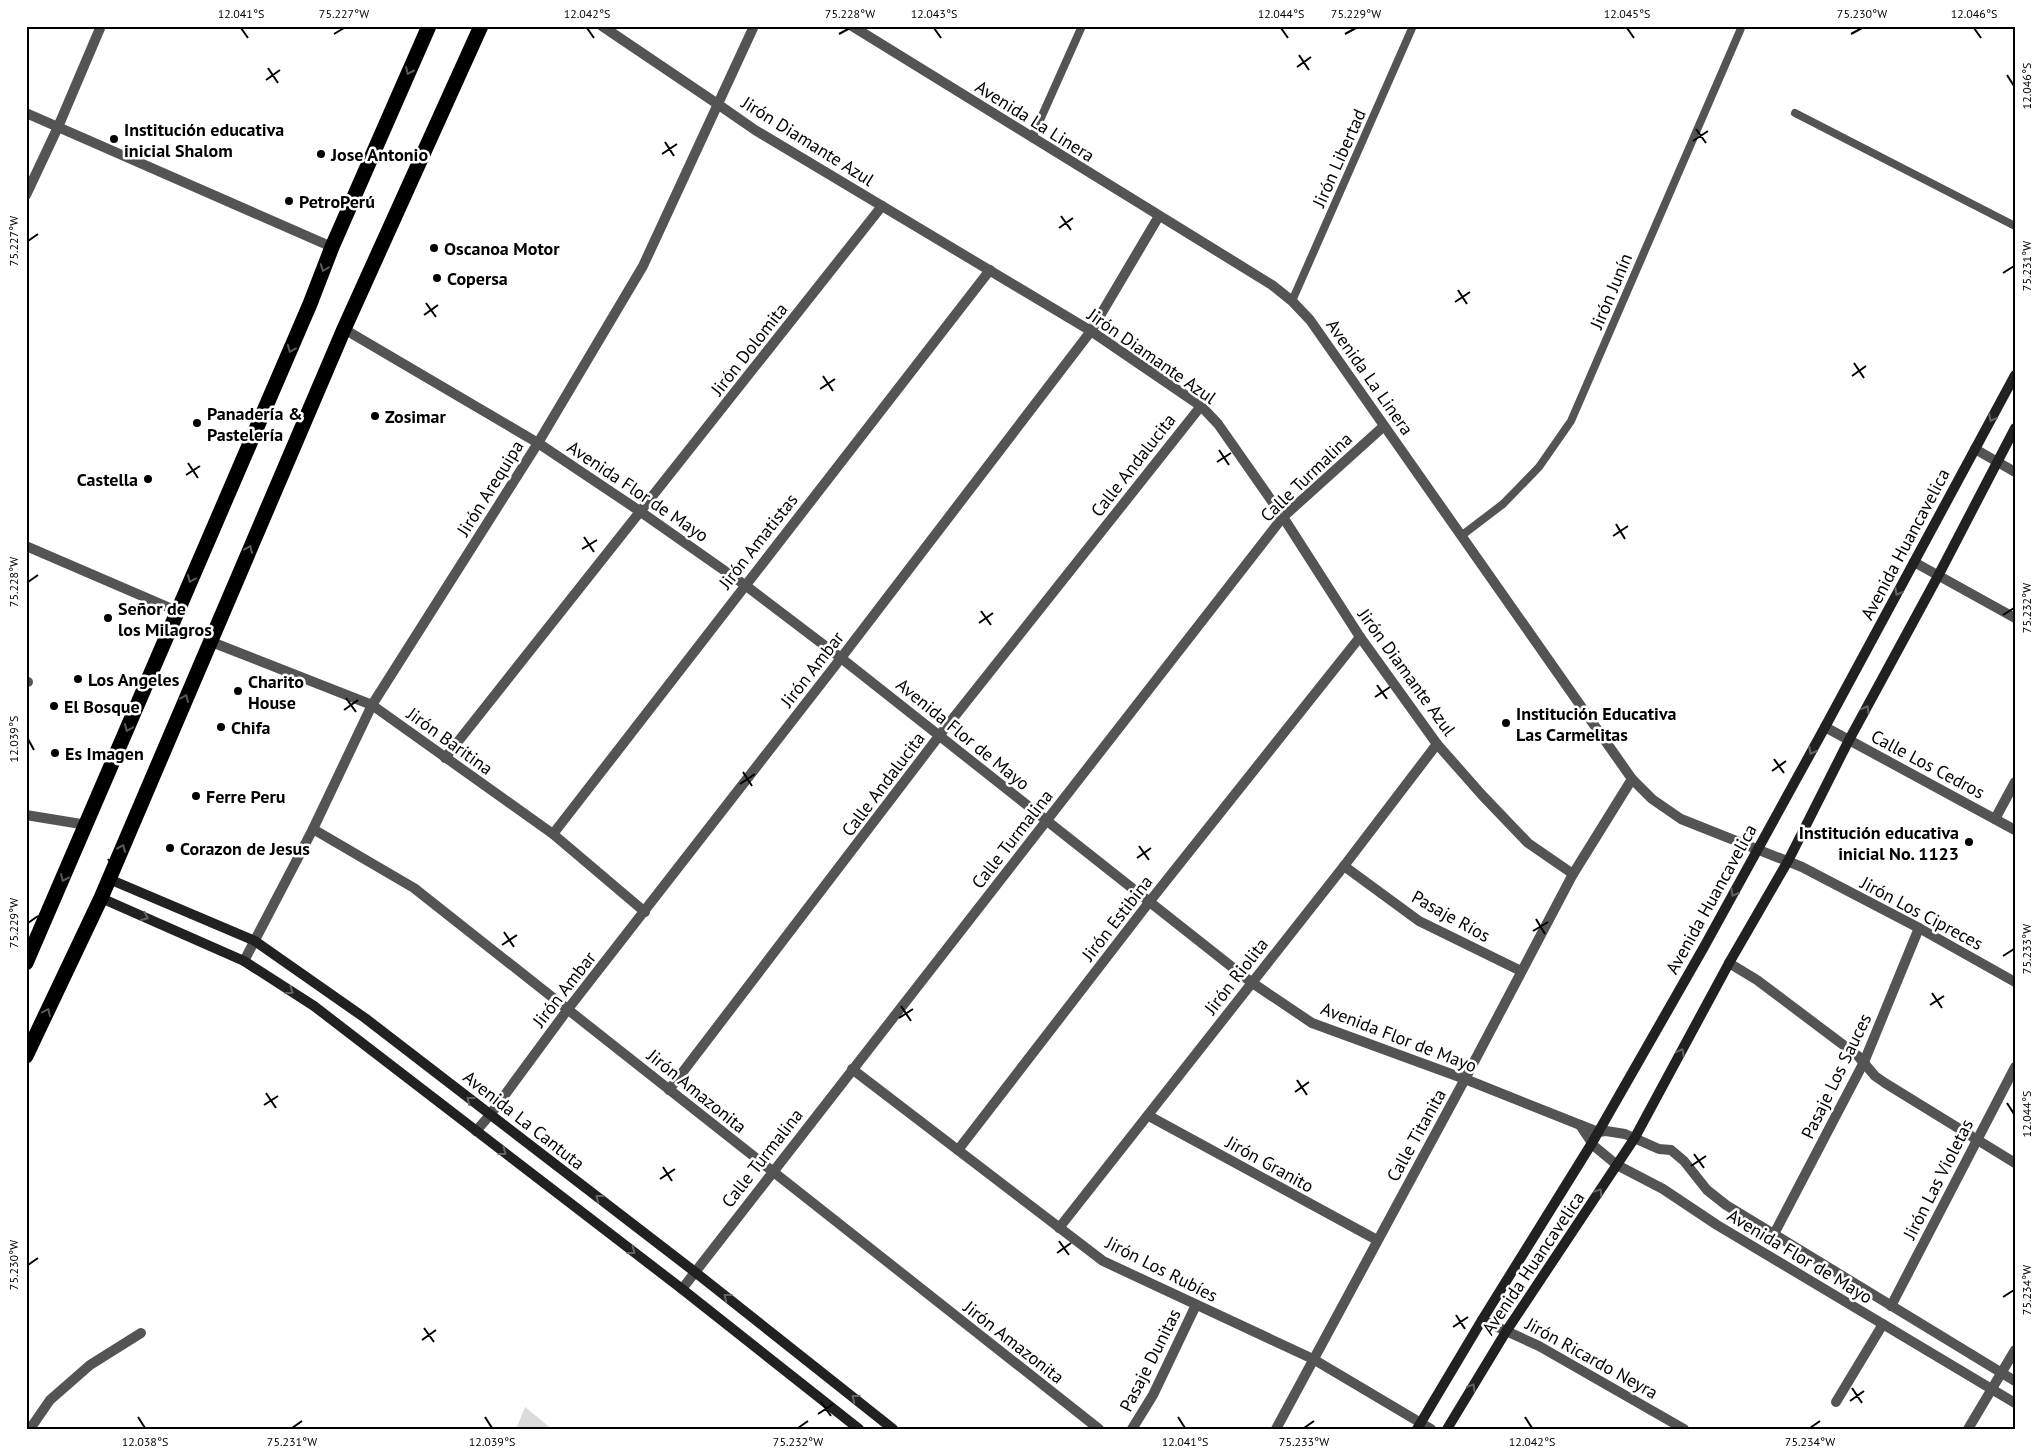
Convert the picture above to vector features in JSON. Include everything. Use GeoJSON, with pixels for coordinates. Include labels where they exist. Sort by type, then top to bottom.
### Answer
{"type":"FeatureCollection","features":[{"type":"Feature","properties":{"kind":"highway"},"geometry":{"type":"LineString","coordinates":[[26,963],[310,304],[332,247],[429,26]]}},
{"type":"Feature","properties":{"kind":"highway"},"geometry":{"type":"LineString","coordinates":[[26,1056],[109,880],[209,641],[344,329],[482,26]]}},
{"type":"Feature","properties":{"kind":"main road","name":"Avenida Huancavelica"},"geometry":{"type":"LineString","coordinates":[[1419,1426],[1482,1320],[1592,1143],[1757,851],[2015,375]]}},
{"type":"Feature","properties":{"kind":"main road","name":"Avenida Huancavelica"},"geometry":{"type":"LineString","coordinates":[[1447,1429],[1506,1330],[1634,1139],[1729,963],[1788,861],[1849,740],[1938,576],[2015,428]]}},
{"type":"Feature","properties":{"kind":"main road","name":"Avenida La Cantuta"},"geometry":{"type":"LineString","coordinates":[[109,880],[255,941],[364,1018],[695,1272],[893,1429]]}},
{"type":"Feature","properties":{"kind":"main road"},"geometry":{"type":"LineString","coordinates":[[101,898],[244,961],[314,1006],[682,1289],[859,1429]]}},
{"type":"Feature","properties":{"kind":"street"},"geometry":{"type":"LineString","coordinates":[[26,195],[58,127],[101,26]]}},
{"type":"Feature","properties":{"kind":"street","name":"Jirón Diamante Azul"},"geometry":{"type":"LineString","coordinates":[[602,26],[719,104],[754,130],[1091,331],[1201,406],[1218,424],[1283,517],[1360,637],[1437,744],[1528,843],[1573,874]]}},
{"type":"Feature","properties":{"kind":"street","name":"Jirón Arequipa"},"geometry":{"type":"LineString","coordinates":[[244,961],[313,829],[372,705],[538,443],[643,266],[754,26]]}},
{"type":"Feature","properties":{"kind":"street","name":"Avenida La Linera"},"geometry":{"type":"LineString","coordinates":[[852,26],[1272,285],[1292,301],[1310,320],[1632,779],[1652,799],[1681,819],[1757,851]]}},
{"type":"Feature","properties":{"kind":"street"},"geometry":{"type":"LineString","coordinates":[[26,112],[332,247]]}},
{"type":"Feature","properties":{"kind":"street","name":"Jirón Dolomita"},"geometry":{"type":"LineString","coordinates":[[445,758],[882,206]]}},
{"type":"Feature","properties":{"kind":"street","name":"Jirón Ambar"},"geometry":{"type":"LineString","coordinates":[[476,1130],[490,1115],[568,1009],[841,658],[1091,331],[1159,216]]}},
{"type":"Feature","properties":{"kind":"street","name":"Jirón Amatistas"},"geometry":{"type":"LineString","coordinates":[[553,834],[990,270]]}},
{"type":"Feature","properties":{"kind":"street","name":"Avenida Flor de Mayo"},"geometry":{"type":"LineString","coordinates":[[344,329],[538,443],[745,585],[841,658],[1046,822],[1150,901],[1251,982],[1312,1023],[1465,1079],[1598,1132],[1606,1131],[1626,1134],[1634,1139],[1670,1150],[1684,1161],[1707,1190],[1720,1200],[2015,1380]]}},
{"type":"Feature","properties":{"kind":"street","name":"Calle Andalucita"},"geometry":{"type":"LineString","coordinates":[[669,1090],[939,736],[1201,406]]}},
{"type":"Feature","properties":{"kind":"street","name":"Calle Turmalina"},"geometry":{"type":"LineString","coordinates":[[682,1289],[1283,517],[1384,426]]}},
{"type":"Feature","properties":{"kind":"street"},"geometry":{"type":"LineString","coordinates":[[1975,449],[2015,472]]}},
{"type":"Feature","properties":{"kind":"street"},"geometry":{"type":"LineString","coordinates":[[26,546],[178,611]]}},
{"type":"Feature","properties":{"kind":"street"},"geometry":{"type":"LineString","coordinates":[[1914,562],[2015,618]]}},
{"type":"Feature","properties":{"kind":"street","name":"Jirón Estibina"},"geometry":{"type":"LineString","coordinates":[[958,1150],[1150,901],[1360,637]]}},
{"type":"Feature","properties":{"kind":"street","name":"Jirón Baritina"},"geometry":{"type":"LineString","coordinates":[[209,641],[372,705],[553,834],[645,912]]}},
{"type":"Feature","properties":{"kind":"street","name":"Calle Los Cedros"},"geometry":{"type":"LineString","coordinates":[[1825,727],[2015,830]]}},
{"type":"Feature","properties":{"kind":"street","name":"Jirón Riolita"},"geometry":{"type":"LineString","coordinates":[[1059,1228],[1149,1116],[1437,744]]}},
{"type":"Feature","properties":{"kind":"street","name":"Calle Titanita"},"geometry":{"type":"LineString","coordinates":[[1276,1429],[1465,1079],[1573,874],[1632,779]]}},
{"type":"Feature","properties":{"kind":"street"},"geometry":{"type":"LineString","coordinates":[[1995,819],[2015,782]]}},
{"type":"Feature","properties":{"kind":"street"},"geometry":{"type":"LineString","coordinates":[[26,815],[87,825]]}},
{"type":"Feature","properties":{"kind":"street","name":"Jirón Amazonita"},"geometry":{"type":"LineString","coordinates":[[313,829],[414,888],[1099,1429]]}},
{"type":"Feature","properties":{"kind":"street","name":"Jirón Los Cipreces"},"geometry":{"type":"LineString","coordinates":[[1757,851],[1788,861],[1919,928],[2015,982]]}},
{"type":"Feature","properties":{"kind":"street","name":"Pasaje Ríos"},"geometry":{"type":"LineString","coordinates":[[1344,866],[1419,921],[1521,971]]}},
{"type":"Feature","properties":{"kind":"street","name":"Pasaje Los Sauces"},"geometry":{"type":"LineString","coordinates":[[1774,1234],[1864,1062],[1919,928]]}},
{"type":"Feature","properties":{"kind":"street"},"geometry":{"type":"LineString","coordinates":[[1729,963],[1757,980],[1864,1062],[1875,1076],[1885,1083],[2015,1163]]}},
{"type":"Feature","properties":{"kind":"street","name":"Jirón Las Violetas"},"geometry":{"type":"LineString","coordinates":[[1891,1306],[2015,1067]]}},
{"type":"Feature","properties":{"kind":"street","name":"Jirón Los Rubíes"},"geometry":{"type":"LineString","coordinates":[[852,1069],[1103,1261],[1313,1360],[1419,1426],[1431,1429]]}},
{"type":"Feature","properties":{"kind":"street","name":"Jirón Granito"},"geometry":{"type":"LineString","coordinates":[[1149,1116],[1377,1240]]}},
{"type":"Feature","properties":{"kind":"street","name":"Avenida Flor de Mayo"},"geometry":{"type":"LineString","coordinates":[[1580,1125],[1592,1143],[1617,1166],[1663,1189],[1717,1225],[2015,1403]]}},
{"type":"Feature","properties":{"kind":"street","name":"Pasaje Dunitas"},"geometry":{"type":"LineString","coordinates":[[1132,1429],[1153,1395],[1196,1305]]}},
{"type":"Feature","properties":{"kind":"street","name":"Jirón Ricardo Neyra"},"geometry":{"type":"LineString","coordinates":[[1482,1320],[1539,1346],[1684,1429]]}},
{"type":"Feature","properties":{"kind":"street"},"geometry":{"type":"LineString","coordinates":[[1836,1402],[1883,1324]]}},
{"type":"Feature","properties":{"kind":"street"},"geometry":{"type":"LineString","coordinates":[[30,1429],[50,1400],[90,1365],[141,1333]]}},
{"type":"Feature","properties":{"kind":"street"},"geometry":{"type":"LineString","coordinates":[[1968,1429],[1990,1389],[2015,1350]]}},
{"type":"Feature","properties":{"kind":"lane"},"geometry":{"type":"LineString","coordinates":[[1032,138],[1082,26]]}},
{"type":"Feature","properties":{"kind":"lane","name":"Jirón Libertad"},"geometry":{"type":"LineString","coordinates":[[1292,301],[1413,26]]}},
{"type":"Feature","properties":{"kind":"lane","name":"Jirón Junín"},"geometry":{"type":"LineString","coordinates":[[1461,536],[1503,504],[1539,467],[1571,421],[1742,26]]}},
{"type":"Feature","properties":{"kind":"lane"},"geometry":{"type":"LineString","coordinates":[[1795,113],[2015,226]]}},
{"type":"Feature","properties":{"kind":"shaded area"},"geometry":{"type":"Polygon","coordinates":[[[525,1407],[552,1429],[516,1429],[525,1407]]]}},
{"type":"Feature","properties":{"kind":"place","name":"Institución educativa inicial Shalom"},"geometry":{"type":"Point","coordinates":[114,139]}},
{"type":"Feature","properties":{"kind":"place","name":"Jose Antonio"},"geometry":{"type":"Point","coordinates":[321,154]}},
{"type":"Feature","properties":{"kind":"place","name":"PetroPerú"},"geometry":{"type":"Point","coordinates":[289,201]}},
{"type":"Feature","properties":{"kind":"place","name":"Oscanoa Motor"},"geometry":{"type":"Point","coordinates":[434,248]}},
{"type":"Feature","properties":{"kind":"place","name":"Copersa"},"geometry":{"type":"Point","coordinates":[437,278]}},
{"type":"Feature","properties":{"kind":"place","name":"Zosimar"},"geometry":{"type":"Point","coordinates":[375,416]}},
{"type":"Feature","properties":{"kind":"place","name":"Panadería & Pastelería"},"geometry":{"type":"Point","coordinates":[197,423]}},
{"type":"Feature","properties":{"kind":"place","name":"Castella"},"geometry":{"type":"Point","coordinates":[148,479]}},
{"type":"Feature","properties":{"kind":"place","name":"Señor de los Milagros"},"geometry":{"type":"Point","coordinates":[108,618]}},
{"type":"Feature","properties":{"kind":"place","name":"Los Angeles"},"geometry":{"type":"Point","coordinates":[78,679]}},
{"type":"Feature","properties":{"kind":"place","name":"Charito House"},"geometry":{"type":"Point","coordinates":[238,691]}},
{"type":"Feature","properties":{"kind":"place","name":"El Bosque"},"geometry":{"type":"Point","coordinates":[54,706]}},
{"type":"Feature","properties":{"kind":"place","name":"Institución Educativa Las Carmelitas"},"geometry":{"type":"Point","coordinates":[1506,723]}},
{"type":"Feature","properties":{"kind":"place","name":"Chifa"},"geometry":{"type":"Point","coordinates":[221,727]}},
{"type":"Feature","properties":{"kind":"place","name":"Es Imagen"},"geometry":{"type":"Point","coordinates":[55,753]}},
{"type":"Feature","properties":{"kind":"place","name":"Ferre Peru"},"geometry":{"type":"Point","coordinates":[196,796]}},
{"type":"Feature","properties":{"kind":"place","name":"Institución educativa inicial No. 1123"},"geometry":{"type":"Point","coordinates":[1969,842]}},
{"type":"Feature","properties":{"kind":"place","name":"Corazon de Jesus"},"geometry":{"type":"Point","coordinates":[170,848]}}]}
